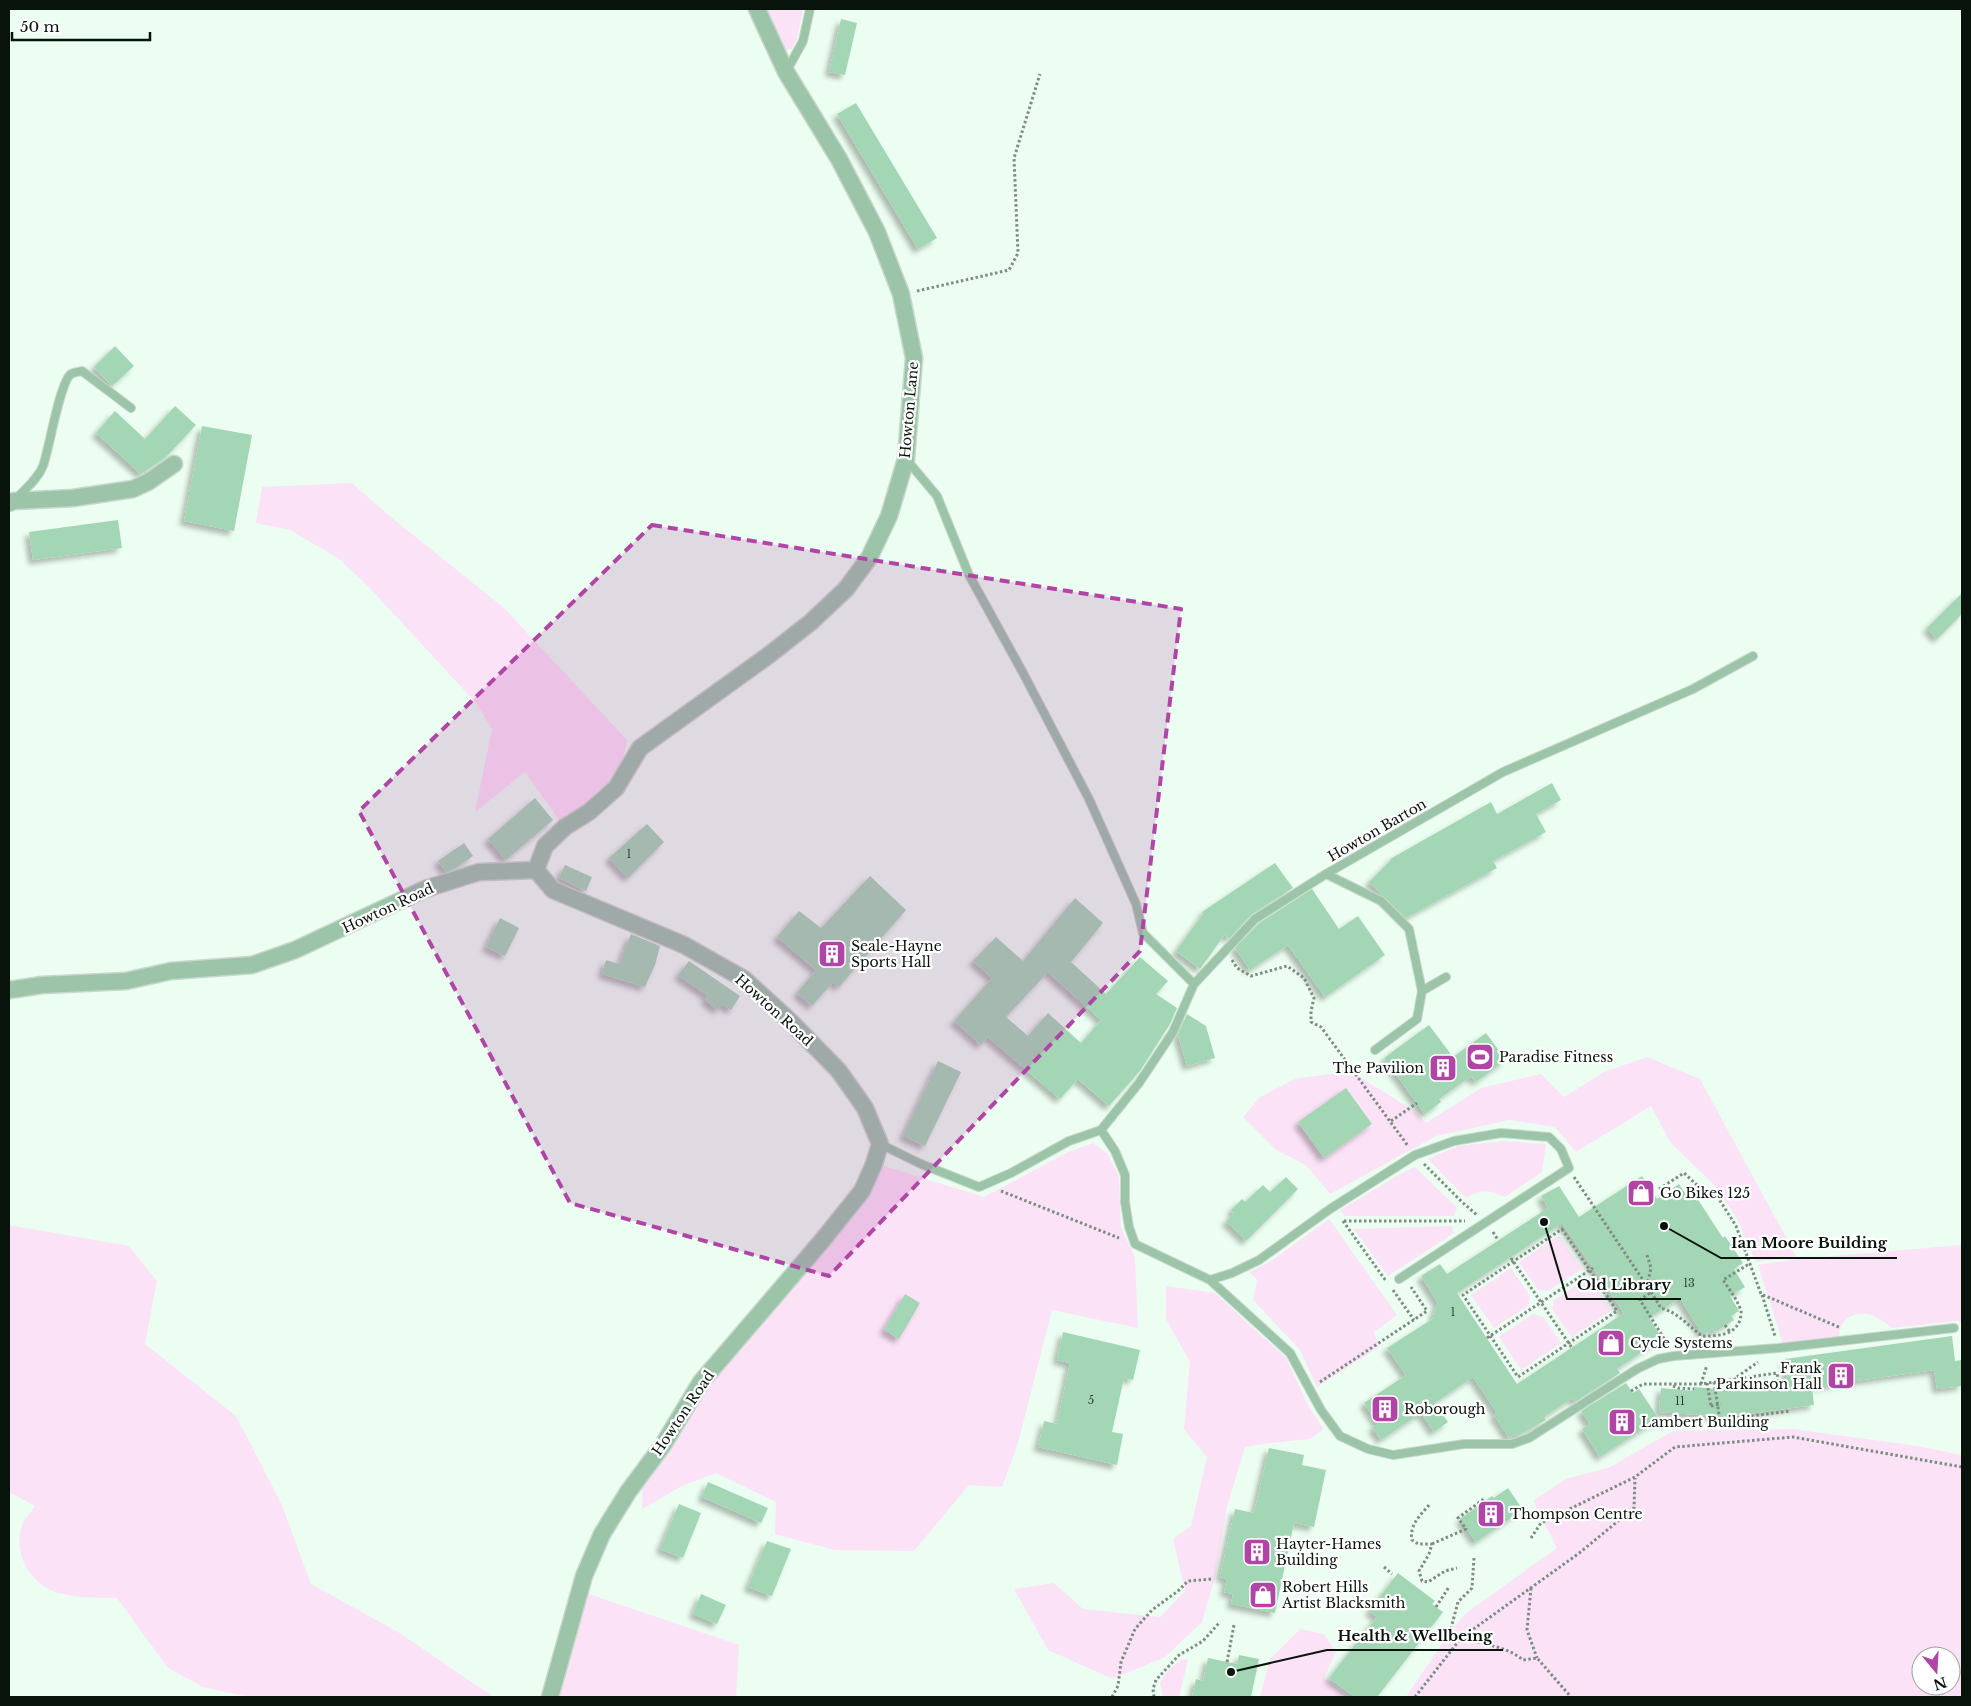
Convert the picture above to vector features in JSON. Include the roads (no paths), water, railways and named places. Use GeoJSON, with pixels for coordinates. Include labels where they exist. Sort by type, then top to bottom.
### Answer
{"type":"FeatureCollection","features":[{"type":"Feature","properties":{"kind":"street","name":"Howton Lane"},"geometry":{"type":"LineString","coordinates":[[536,870],[545,846],[565,827],[589,812],[616,788],[640,748],[769,655],[811,622],[846,589],[869,558],[889,516],[906,458],[914,358],[901,294],[878,232],[839,159],[786,72],[757,9]]}},
{"type":"Feature","properties":{"kind":"street"},"geometry":{"type":"LineString","coordinates":[[12,502],[73,498],[133,489],[148,482],[174,464]]}},
{"type":"Feature","properties":{"kind":"street","name":"Howton Road"},"geometry":{"type":"LineString","coordinates":[[9,990],[42,985],[126,981],[171,971],[252,965],[295,950],[425,889],[479,872],[536,870],[553,890],[684,945],[744,980],[790,1021],[839,1071],[865,1108],[880,1144],[874,1164],[862,1191],[821,1242],[701,1382],[662,1446],[628,1492],[602,1534],[584,1576],[550,1697]]}},
{"type":"Feature","properties":{"kind":"lane"},"geometry":{"type":"LineString","coordinates":[[786,72],[803,41],[810,9]]}},
{"type":"Feature","properties":{"kind":"lane"},"geometry":{"type":"LineString","coordinates":[[12,502],[42,469],[50,446],[58,406],[66,380],[71,374],[82,371],[131,408]]}},
{"type":"Feature","properties":{"kind":"lane"},"geometry":{"type":"LineString","coordinates":[[906,458],[937,496],[969,575],[1089,799],[1136,904],[1143,933],[1194,984]]}},
{"type":"Feature","properties":{"kind":"lane","name":"Howton Barton"},"geometry":{"type":"LineString","coordinates":[[1100,1130],[1139,1083],[1173,1032],[1194,984],[1255,918],[1326,874],[1503,772],[1693,688],[1753,656]]}},
{"type":"Feature","properties":{"kind":"lane"},"geometry":{"type":"LineString","coordinates":[[1326,874],[1381,901],[1409,929],[1422,991],[1417,1019],[1375,1050]]}},
{"type":"Feature","properties":{"kind":"lane"},"geometry":{"type":"LineString","coordinates":[[1422,991],[1446,977]]}},
{"type":"Feature","properties":{"kind":"lane"},"geometry":{"type":"LineString","coordinates":[[880,1144],[921,1164],[979,1187],[1011,1173],[1069,1141],[1100,1130],[1114,1151],[1125,1175],[1125,1202],[1129,1227],[1136,1244],[1210,1280],[1290,1353],[1321,1410],[1340,1436],[1368,1449],[1393,1455],[1464,1444],[1512,1444],[1529,1438],[1637,1369],[1658,1359],[1674,1356],[1778,1348],[1954,1328]]}},
{"type":"Feature","properties":{"kind":"lane"},"geometry":{"type":"LineString","coordinates":[[1210,1280],[1232,1273],[1259,1260],[1330,1209],[1415,1155],[1454,1141],[1501,1132],[1549,1137],[1561,1149],[1568,1168],[1401,1277]]}},
{"type":"Feature","properties":{"kind":"place","name":"Seale-Hayne Sports Hall"},"geometry":{"type":"Point","coordinates":[832,954]}},
{"type":"Feature","properties":{"kind":"place","name":"Paradise Fitness"},"geometry":{"type":"Point","coordinates":[1480,1057]}},
{"type":"Feature","properties":{"kind":"place","name":"The Pavilion"},"geometry":{"type":"Point","coordinates":[1443,1068]}},
{"type":"Feature","properties":{"kind":"place","name":"Go Bikes 125"},"geometry":{"type":"Point","coordinates":[1641,1193]}},
{"type":"Feature","properties":{"kind":"place","name":"Old Library"},"geometry":{"type":"Point","coordinates":[1544,1222]}},
{"type":"Feature","properties":{"kind":"place","name":"Ian Moore Building"},"geometry":{"type":"Point","coordinates":[1664,1226]}},
{"type":"Feature","properties":{"kind":"place","name":"Cycle Systems"},"geometry":{"type":"Point","coordinates":[1611,1343]}},
{"type":"Feature","properties":{"kind":"place","name":"Frank Parkinson Hall"},"geometry":{"type":"Point","coordinates":[1841,1376]}},
{"type":"Feature","properties":{"kind":"place","name":"Roborough"},"geometry":{"type":"Point","coordinates":[1385,1409]}},
{"type":"Feature","properties":{"kind":"place","name":"Lambert Building"},"geometry":{"type":"Point","coordinates":[1622,1422]}},
{"type":"Feature","properties":{"kind":"place","name":"Thompson Centre"},"geometry":{"type":"Point","coordinates":[1491,1514]}},
{"type":"Feature","properties":{"kind":"place","name":"Hayter-Hames Building"},"geometry":{"type":"Point","coordinates":[1257,1552]}},
{"type":"Feature","properties":{"kind":"place","name":"Robert Hills Artist Blacksmith"},"geometry":{"type":"Point","coordinates":[1263,1595]}},
{"type":"Feature","properties":{"kind":"place","name":"Health & Wellbeing"},"geometry":{"type":"Point","coordinates":[1231,1672]}}]}
